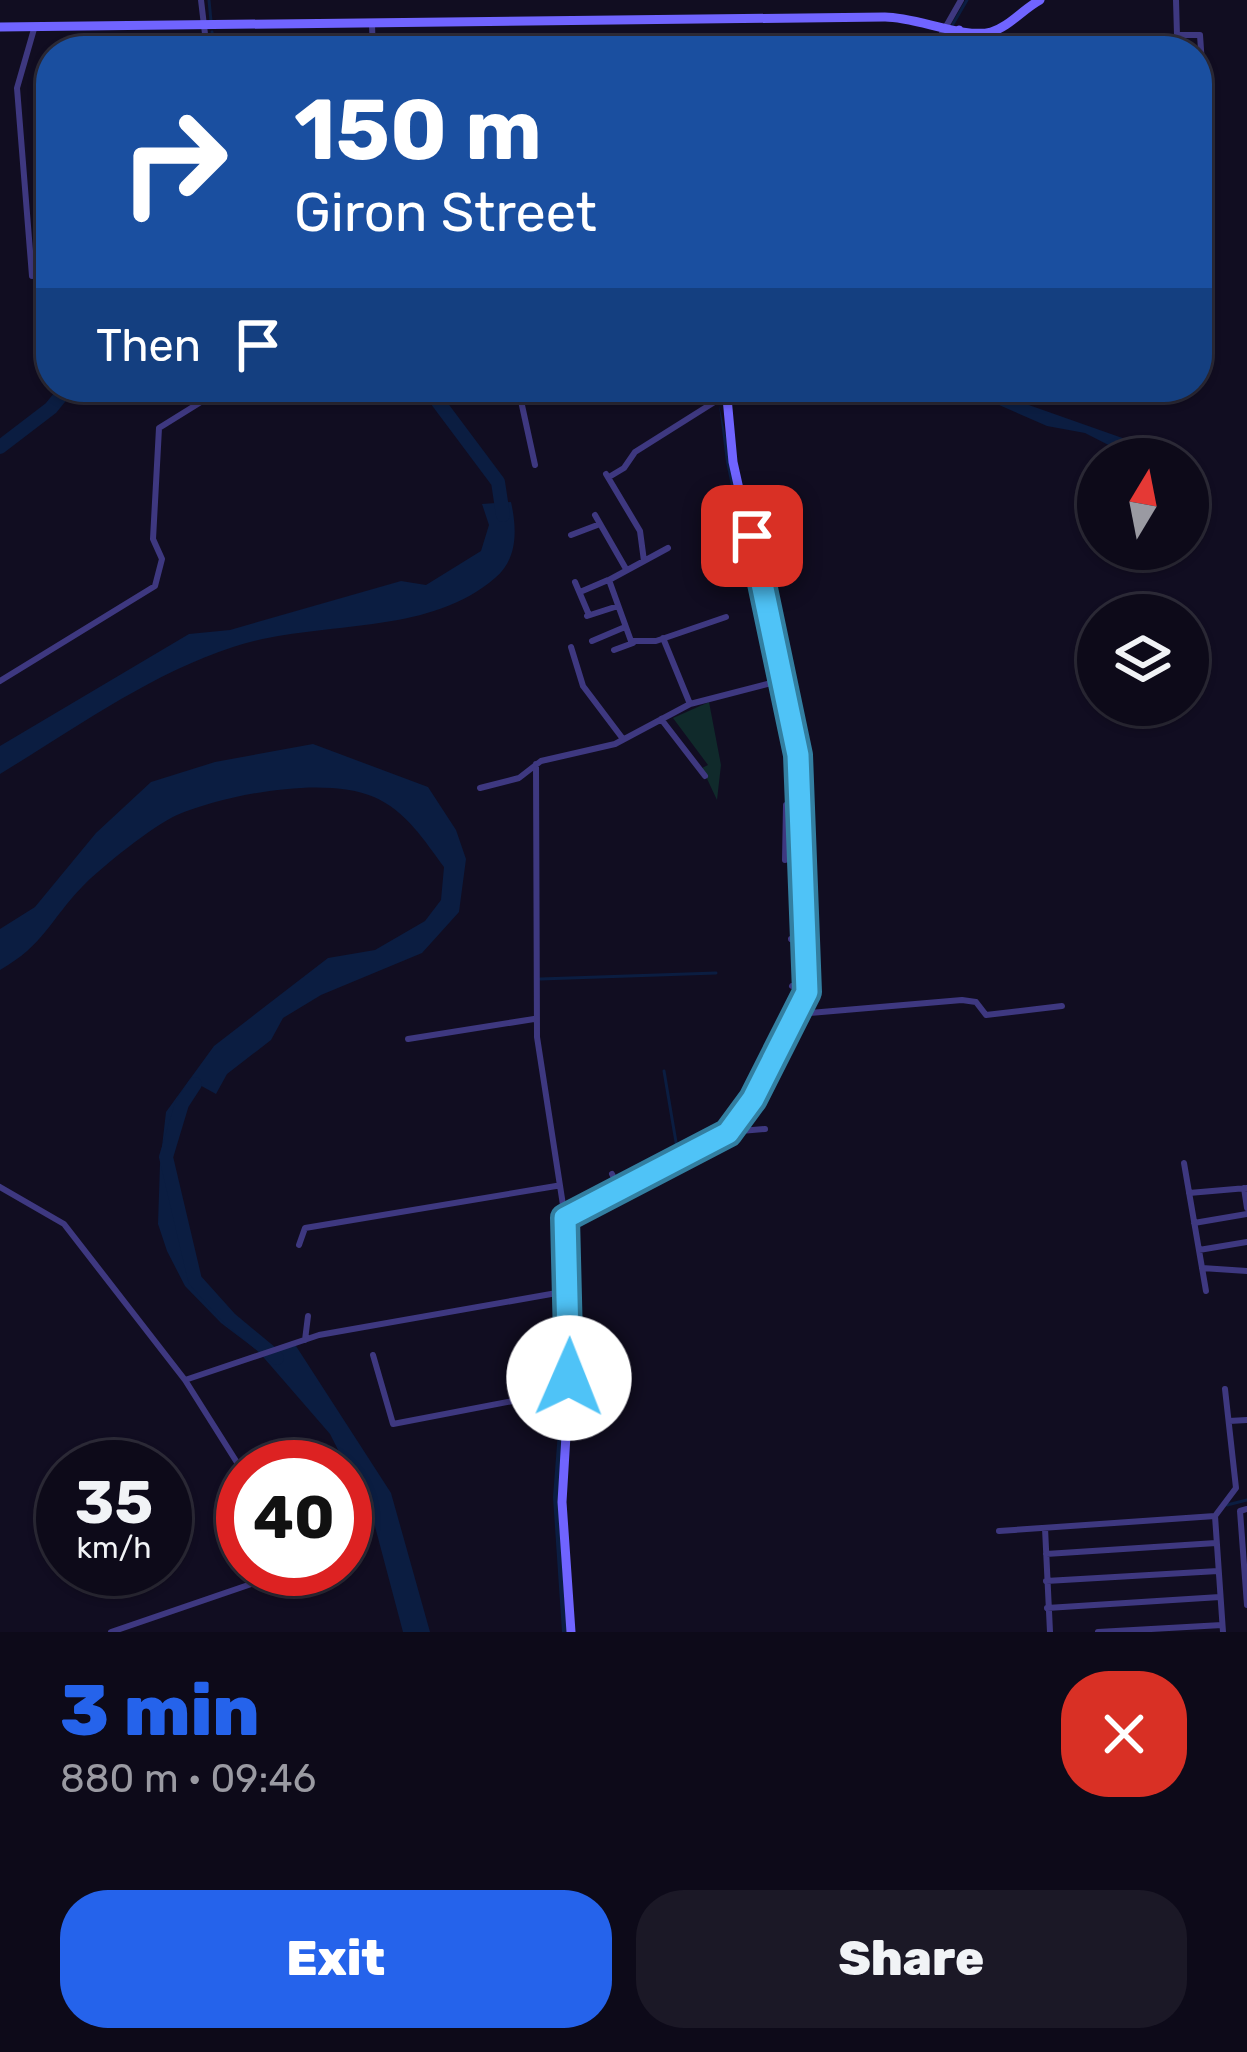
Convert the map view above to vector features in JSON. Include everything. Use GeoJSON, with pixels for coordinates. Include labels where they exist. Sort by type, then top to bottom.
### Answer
{"type":"FeatureCollection","features":[{"type":"Feature","properties":{"kind":"street"},"geometry":{"type":"LineString","coordinates":[[201,0],[205,36]]}},
{"type":"Feature","properties":{"kind":"street"},"geometry":{"type":"LineString","coordinates":[[940,36],[961,0]]}},
{"type":"Feature","properties":{"kind":"street"},"geometry":{"type":"LineString","coordinates":[[0,27],[899,17],[989,33],[1040,0]]}},
{"type":"Feature","properties":{"kind":"street"},"geometry":{"type":"LineString","coordinates":[[1176,0],[1177,35],[1200,36]]}},
{"type":"Feature","properties":{"kind":"street"},"geometry":{"type":"LineString","coordinates":[[372,22],[372,36]]}},
{"type":"Feature","properties":{"kind":"street"},"geometry":{"type":"LineString","coordinates":[[32,276],[17,88],[34,29]]}},
{"type":"Feature","properties":{"kind":"street"},"geometry":{"type":"LineString","coordinates":[[955,36],[958,30]]}},
{"type":"Feature","properties":{"kind":"street"},"geometry":{"type":"LineString","coordinates":[[0,681],[155,586],[160,565],[153,539],[159,428],[201,402]]}},
{"type":"Feature","properties":{"kind":"street"},"geometry":{"type":"LineString","coordinates":[[521,402],[536,465]]}},
{"type":"Feature","properties":{"kind":"street"},"geometry":{"type":"LineString","coordinates":[[644,562],[640,531],[607,476],[624,468],[634,452],[723,404],[779,681],[797,805],[805,991],[798,1014],[785,1028],[729,1132]]}},
{"type":"Feature","properties":{"kind":"street"},"geometry":{"type":"LineString","coordinates":[[572,536],[597,520],[627,571]]}},
{"type":"Feature","properties":{"kind":"street"},"geometry":{"type":"LineString","coordinates":[[712,538],[745,526]]}},
{"type":"Feature","properties":{"kind":"street"},"geometry":{"type":"LineString","coordinates":[[634,643],[609,580],[668,548]]}},
{"type":"Feature","properties":{"kind":"street"},"geometry":{"type":"LineString","coordinates":[[580,592],[608,580]]}},
{"type":"Feature","properties":{"kind":"street"},"geometry":{"type":"LineString","coordinates":[[575,582],[587,616],[618,605]]}},
{"type":"Feature","properties":{"kind":"street"},"geometry":{"type":"LineString","coordinates":[[614,650],[726,617]]}},
{"type":"Feature","properties":{"kind":"street"},"geometry":{"type":"LineString","coordinates":[[592,641],[626,627]]}},
{"type":"Feature","properties":{"kind":"street"},"geometry":{"type":"LineString","coordinates":[[662,638],[690,704]]}},
{"type":"Feature","properties":{"kind":"street"},"geometry":{"type":"LineString","coordinates":[[571,647],[583,686],[623,740]]}},
{"type":"Feature","properties":{"kind":"street"},"geometry":{"type":"LineString","coordinates":[[480,788],[519,778],[536,764],[623,740],[690,704],[779,681]]}},
{"type":"Feature","properties":{"kind":"street"},"geometry":{"type":"LineString","coordinates":[[661,719],[704,776]]}},
{"type":"Feature","properties":{"kind":"street"},"geometry":{"type":"LineString","coordinates":[[536,764],[536,1018],[562,1210],[568,1377],[562,1409],[560,1568],[571,1632]]}},
{"type":"Feature","properties":{"kind":"street"},"geometry":{"type":"LineString","coordinates":[[785,860],[786,805],[797,805]]}},
{"type":"Feature","properties":{"kind":"street"},"geometry":{"type":"LineString","coordinates":[[792,986],[805,991]]}},
{"type":"Feature","properties":{"kind":"street"},"geometry":{"type":"LineString","coordinates":[[798,1014],[962,1000],[976,1003],[986,1015],[1062,1006]]}},
{"type":"Feature","properties":{"kind":"street"},"geometry":{"type":"LineString","coordinates":[[408,1039],[536,1018]]}},
{"type":"Feature","properties":{"kind":"street"},"geometry":{"type":"LineString","coordinates":[[562,1210],[729,1132],[765,1129]]}},
{"type":"Feature","properties":{"kind":"street"},"geometry":{"type":"LineString","coordinates":[[1184,1163],[1206,1291]]}},
{"type":"Feature","properties":{"kind":"street"},"geometry":{"type":"LineString","coordinates":[[299,1245],[305,1228],[557,1185]]}},
{"type":"Feature","properties":{"kind":"street"},"geometry":{"type":"LineString","coordinates":[[0,1186],[64,1224],[184,1380],[222,1440]]}},
{"type":"Feature","properties":{"kind":"street"},"geometry":{"type":"LineString","coordinates":[[1189,1193],[1246,1188],[1247,1211],[1194,1223]]}},
{"type":"Feature","properties":{"kind":"street"},"geometry":{"type":"LineString","coordinates":[[1199,1250],[1247,1243]]}},
{"type":"Feature","properties":{"kind":"street"},"geometry":{"type":"LineString","coordinates":[[1202,1268],[1247,1271]]}},
{"type":"Feature","properties":{"kind":"street"},"geometry":{"type":"LineString","coordinates":[[184,1380],[295,1342],[564,1292]]}},
{"type":"Feature","properties":{"kind":"street"},"geometry":{"type":"LineString","coordinates":[[305,1340],[308,1316]]}},
{"type":"Feature","properties":{"kind":"street"},"geometry":{"type":"LineString","coordinates":[[373,1355],[393,1424],[533,1397],[531,1373],[550,1369],[554,1357],[568,1356]]}},
{"type":"Feature","properties":{"kind":"street"},"geometry":{"type":"LineString","coordinates":[[553,1376],[568,1377]]}},
{"type":"Feature","properties":{"kind":"street"},"geometry":{"type":"LineString","coordinates":[[1225,1389],[1236,1488]]}},
{"type":"Feature","properties":{"kind":"street"},"geometry":{"type":"LineString","coordinates":[[1229,1421],[1247,1420]]}},
{"type":"Feature","properties":{"kind":"street"},"geometry":{"type":"LineString","coordinates":[[1098,1632],[1222,1628],[1214,1516],[1236,1488],[1247,1486]]}},
{"type":"Feature","properties":{"kind":"street"},"geometry":{"type":"LineString","coordinates":[[547,1502],[561,1502]]}},
{"type":"Feature","properties":{"kind":"street"},"geometry":{"type":"LineString","coordinates":[[1247,1510],[1240,1510],[1247,1606]]}},
{"type":"Feature","properties":{"kind":"street"},"geometry":{"type":"LineString","coordinates":[[999,1531],[1214,1516]]}},
{"type":"Feature","properties":{"kind":"street"},"geometry":{"type":"LineString","coordinates":[[549,1523],[561,1523]]}},
{"type":"Feature","properties":{"kind":"street"},"geometry":{"type":"LineString","coordinates":[[1045,1528],[1050,1632]]}},
{"type":"Feature","properties":{"kind":"street"},"geometry":{"type":"LineString","coordinates":[[550,1540],[562,1540]]}},
{"type":"Feature","properties":{"kind":"street"},"geometry":{"type":"LineString","coordinates":[[1046,1554],[1216,1543]]}},
{"type":"Feature","properties":{"kind":"street"},"geometry":{"type":"LineString","coordinates":[[1046,1581],[1218,1571]]}},
{"type":"Feature","properties":{"kind":"street"},"geometry":{"type":"LineString","coordinates":[[111,1632],[216,1596]]}},
{"type":"Feature","properties":{"kind":"street"},"geometry":{"type":"LineString","coordinates":[[1047,1609],[1220,1597]]}},
{"type":"Feature","properties":{"kind":"green space"},"geometry":{"type":"Polygon","coordinates":[[[709,702],[721,765],[717,800],[702,768],[708,765],[673,718],[709,702]]]}},
{"type":"Feature","properties":{"kind":"water"},"geometry":{"type":"Polygon","coordinates":[[[992,402],[1020,402],[1122,438],[1095,438],[1047,426],[992,402]]]}},
{"type":"Feature","properties":{"kind":"water"},"geometry":{"type":"Polygon","coordinates":[[[719,405],[793,744],[807,977],[765,1073],[722,1134],[561,1214],[568,1351],[559,1519],[567,1632],[562,1632],[553,1497],[564,1354],[554,1208],[718,1134],[791,1005],[797,959],[791,769],[726,462],[719,405]]]}},
{"type":"Feature","properties":{"kind":"water"},"geometry":{"type":"Polygon","coordinates":[[[511,502],[515,533],[508,562],[495,578],[467,597],[404,619],[265,638],[202,658],[113,704],[0,774],[0,746],[189,634],[230,630],[401,581],[426,585],[481,551],[489,525],[482,504],[511,502]]]}},
{"type":"Feature","properties":{"kind":"water"},"geometry":{"type":"Polygon","coordinates":[[[313,744],[428,787],[456,830],[466,859],[459,912],[422,953],[321,995],[283,1018],[271,1040],[227,1074],[216,1094],[196,1083],[175,1129],[172,1203],[184,1253],[200,1288],[273,1355],[292,1341],[356,1440],[333,1440],[258,1351],[221,1323],[185,1286],[158,1224],[160,1164],[166,1112],[214,1046],[328,958],[375,950],[425,921],[441,900],[444,867],[414,827],[374,797],[329,788],[275,790],[177,815],[101,869],[27,951],[0,970],[0,929],[35,907],[96,833],[151,782],[215,762],[313,744]]]}},
{"type":"Feature","properties":{"kind":"water"},"geometry":{"type":"Polygon","coordinates":[[[372,1464],[391,1493],[430,1632],[403,1632],[373,1519],[372,1464]]]}},
{"type":"Feature","properties":{"kind":"waterway"},"geometry":{"type":"LineString","coordinates":[[209,0],[211,21]]}},
{"type":"Feature","properties":{"kind":"waterway"},"geometry":{"type":"LineString","coordinates":[[953,24],[967,0]]}},
{"type":"Feature","properties":{"kind":"waterway"},"geometry":{"type":"LineString","coordinates":[[946,36],[949,31]]}},
{"type":"Feature","properties":{"kind":"waterway"},"geometry":{"type":"LineString","coordinates":[[212,32],[213,36]]}},
{"type":"Feature","properties":{"kind":"waterway"},"geometry":{"type":"LineString","coordinates":[[0,447],[56,402]]}},
{"type":"Feature","properties":{"kind":"waterway"},"geometry":{"type":"LineString","coordinates":[[438,402],[498,482],[503,515]]}},
{"type":"Feature","properties":{"kind":"waterway"},"geometry":{"type":"LineString","coordinates":[[540,979],[716,973]]}},
{"type":"Feature","properties":{"kind":"waterway"},"geometry":{"type":"LineString","coordinates":[[664,1071],[678,1154]]}},
{"type":"Feature","properties":{"kind":"waterway"},"geometry":{"type":"LineString","coordinates":[[195,1084],[182,1104],[166,1157],[195,1280],[230,1319],[277,1358]]}},
{"type":"Feature","properties":{"kind":"waterway"},"geometry":{"type":"LineString","coordinates":[[1227,1505],[1247,1500]]}},
{"type":"Feature","properties":{"kind":"route"},"geometry":{"type":"LineString","coordinates":[[569,1378],[572,1336],[563,1224],[568,1213],[728,1133],[753,1099],[807,992],[798,755],[752,536]]}}]}
